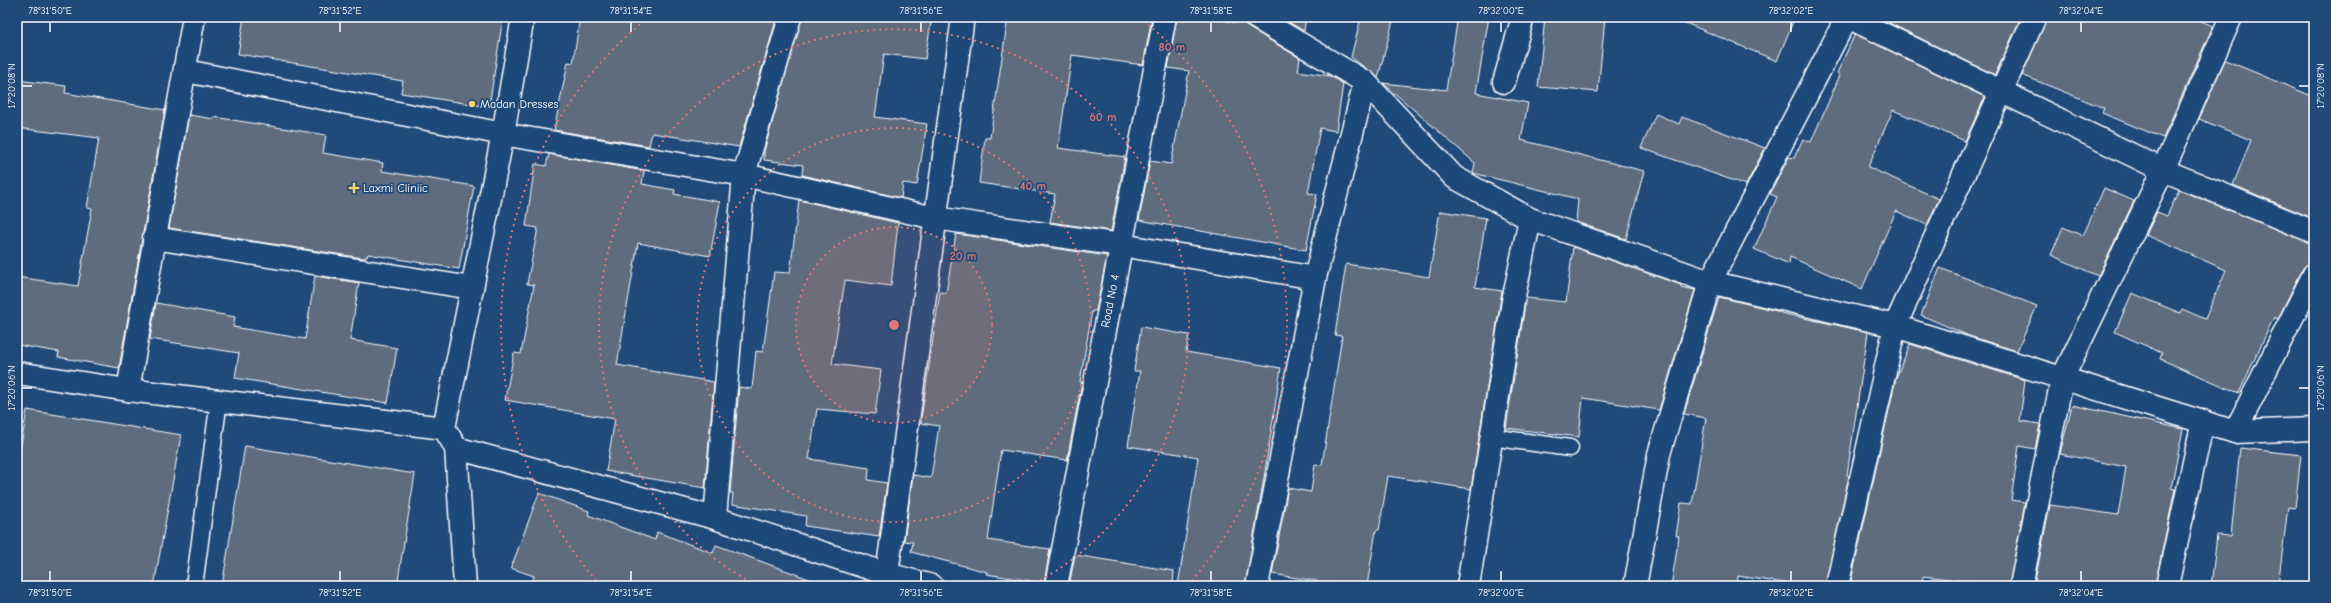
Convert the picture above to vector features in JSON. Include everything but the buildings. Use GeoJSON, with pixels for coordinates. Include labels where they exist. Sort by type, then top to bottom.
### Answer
{"type":"FeatureCollection","features":[{"type":"Feature","properties":{"kind":"street"},"geometry":{"type":"LineString","coordinates":[[128,390],[154,238],[186,71],[194,17]]}},
{"type":"Feature","properties":{"kind":"street"},"geometry":{"type":"LineString","coordinates":[[465,586],[456,448],[444,428],[503,134],[523,17]]}},
{"type":"Feature","properties":{"kind":"street"},"geometry":{"type":"LineString","coordinates":[[715,518],[744,175],[790,17]]}},
{"type":"Feature","properties":{"kind":"street"},"geometry":{"type":"LineString","coordinates":[[887,574],[963,17]]}},
{"type":"Feature","properties":{"kind":"street","name":"Road No 4"},"geometry":{"type":"LineString","coordinates":[[1056,586],[1165,17]]}},
{"type":"Feature","properties":{"kind":"street"},"geometry":{"type":"LineString","coordinates":[[1255,17],[1365,82],[1454,178],[1530,219],[1710,282],[1895,326],[2235,432],[2314,429]]}},
{"type":"Feature","properties":{"kind":"street"},"geometry":{"type":"LineString","coordinates":[[1504,82],[1524,17]]}},
{"type":"Feature","properties":{"kind":"street"},"geometry":{"type":"LineString","coordinates":[[1635,586],[1659,454],[1710,282],[1848,17],[2163,170],[2314,232]]}},
{"type":"Feature","properties":{"kind":"street"},"geometry":{"type":"LineString","coordinates":[[1838,586],[1895,326],[2002,93],[2035,17]]}},
{"type":"Feature","properties":{"kind":"street"},"geometry":{"type":"LineString","coordinates":[[2021,586],[2062,379],[2163,170],[2231,17]]}},
{"type":"Feature","properties":{"kind":"street"},"geometry":{"type":"LineString","coordinates":[[186,71],[503,134],[744,175],[935,218],[1121,245],[1316,278]]}},
{"type":"Feature","properties":{"kind":"street"},"geometry":{"type":"LineString","coordinates":[[1258,586],[1316,278],[1365,82]]}},
{"type":"Feature","properties":{"kind":"street"},"geometry":{"type":"LineString","coordinates":[[1468,586],[1513,301],[1530,219]]}},
{"type":"Feature","properties":{"kind":"street"},"geometry":{"type":"LineString","coordinates":[[154,238],[472,288]]}},
{"type":"Feature","properties":{"kind":"street"},"geometry":{"type":"LineString","coordinates":[[2235,432],[2314,274]]}},
{"type":"Feature","properties":{"kind":"street"},"geometry":{"type":"LineString","coordinates":[[17,373],[128,390],[444,428]]}},
{"type":"Feature","properties":{"kind":"street"},"geometry":{"type":"LineString","coordinates":[[2168,586],[2203,421]]}},
{"type":"Feature","properties":{"kind":"street"},"geometry":{"type":"LineString","coordinates":[[456,448],[715,518],[887,574],[932,586]]}},
{"type":"Feature","properties":{"kind":"lane"},"geometry":{"type":"LineString","coordinates":[[194,586],[219,400]]}},
{"type":"Feature","properties":{"kind":"lane"},"geometry":{"type":"LineString","coordinates":[[1491,437],[1570,448]]}},
{"type":"Feature","properties":{"kind":"place","name":"Madan Dresses"},"geometry":{"type":"Point","coordinates":[472,104]}},
{"type":"Feature","properties":{"kind":"place","name":"Laxmi Cliniic"},"geometry":{"type":"Point","coordinates":[354,188]}}]}
